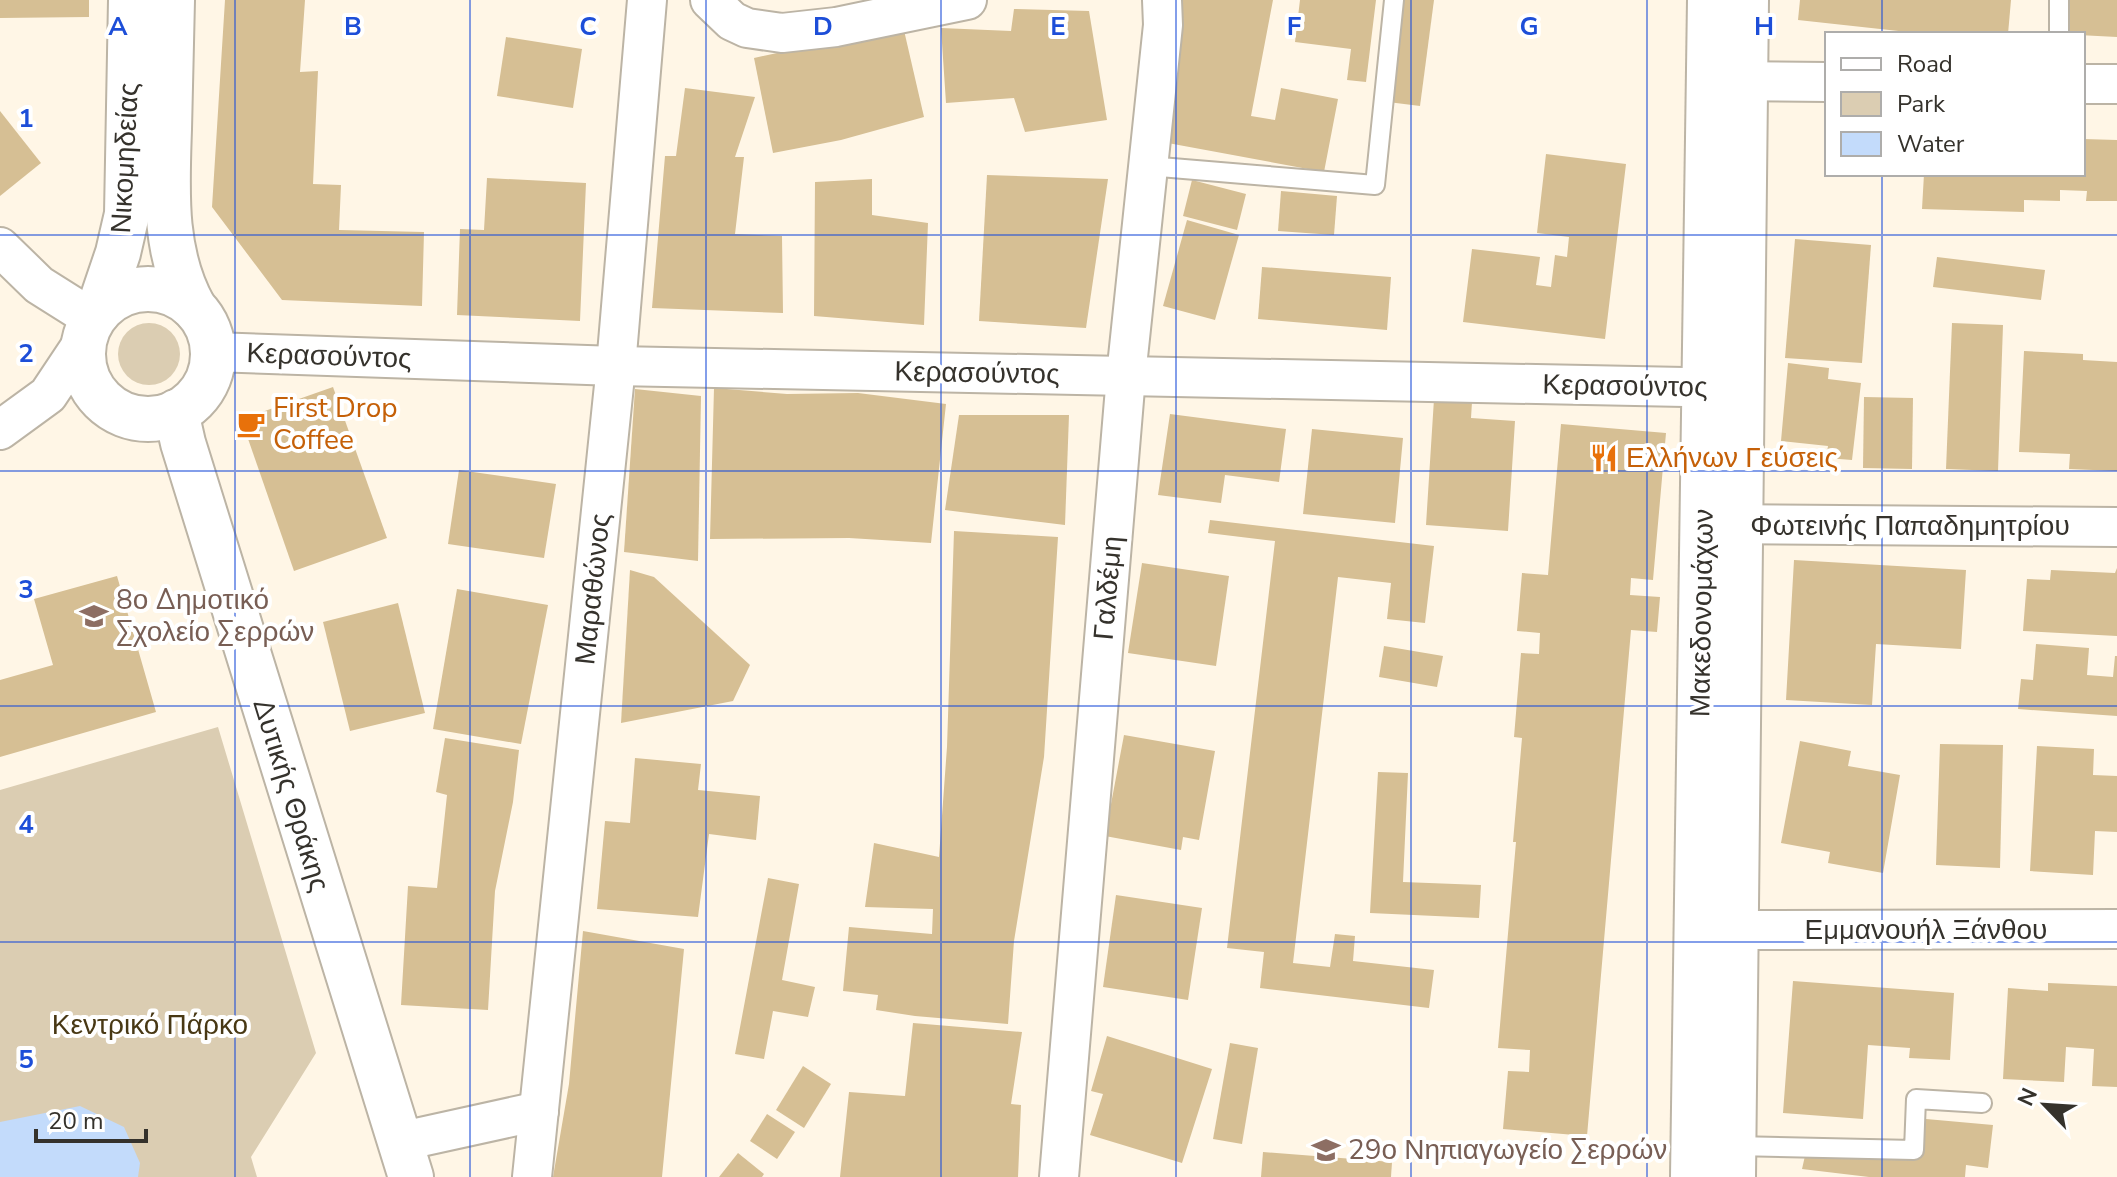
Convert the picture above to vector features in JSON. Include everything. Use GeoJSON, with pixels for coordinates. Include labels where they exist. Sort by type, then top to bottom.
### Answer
{"type":"FeatureCollection","features":[{"type":"Feature","properties":{"kind":"street","name":"Νικομηδείας"},"geometry":{"type":"LineString","coordinates":[[92,324],[121,244],[127,214],[131,0]]}},
{"type":"Feature","properties":{"kind":"street","name":"Νικομηδείας"},"geometry":{"type":"LineString","coordinates":[[172,0],[168,160],[171,246],[182,286],[194,308]]}},
{"type":"Feature","properties":{"kind":"street","name":"Μαραθώνος"},"geometry":{"type":"LineString","coordinates":[[532,1177],[616,366],[647,0]]}},
{"type":"Feature","properties":{"kind":"street"},"geometry":{"type":"LineString","coordinates":[[710,0],[732,21],[747,28],[782,33],[836,27],[967,0]]}},
{"type":"Feature","properties":{"kind":"street","name":"Γαλδέμη"},"geometry":{"type":"LineString","coordinates":[[1059,1177],[1126,376],[1163,25],[1162,0]]}},
{"type":"Feature","properties":{"kind":"street","name":"Μακεδονομάχων"},"geometry":{"type":"LineString","coordinates":[[1710,0],[1727,81]]}},
{"type":"Feature","properties":{"kind":"street","name":"Μακεδονομάχων"},"geometry":{"type":"LineString","coordinates":[[1693,1177],[1721,524],[1727,81],[1746,0]]}},
{"type":"Feature","properties":{"kind":"street"},"geometry":{"type":"LineString","coordinates":[[1727,81],[1825,82]]}},
{"type":"Feature","properties":{"kind":"street"},"geometry":{"type":"LineString","coordinates":[[2085,84],[2117,84]]}},
{"type":"Feature","properties":{"kind":"street"},"geometry":{"type":"LineString","coordinates":[[0,247],[39,285],[92,324]]}},
{"type":"Feature","properties":{"kind":"street"},"geometry":{"type":"LineString","coordinates":[[0,430],[48,395],[92,324],[116,298],[131,291],[165,291],[194,308],[209,333],[213,352],[207,381],[187,407],[156,419],[140,419],[110,408],[90,384],[84,368],[92,324]]}},
{"type":"Feature","properties":{"kind":"street","name":"Κερασούντος"},"geometry":{"type":"LineString","coordinates":[[213,352],[616,366],[1723,388]]}},
{"type":"Feature","properties":{"kind":"street","name":"Δυτικής Θράκης"},"geometry":{"type":"LineString","coordinates":[[176,412],[404,1160]]}},
{"type":"Feature","properties":{"kind":"street","name":"Μακεδονομάχων"},"geometry":{"type":"LineString","coordinates":[[1721,524],[1735,930],[1733,1162]]}},
{"type":"Feature","properties":{"kind":"street","name":"Φωτεινής Παπαδημητρίου"},"geometry":{"type":"LineString","coordinates":[[1721,524],[2117,527]]}},
{"type":"Feature","properties":{"kind":"street","name":"Εμμανουήλ Ξάνθου"},"geometry":{"type":"LineString","coordinates":[[1735,930],[2117,929]]}},
{"type":"Feature","properties":{"kind":"street"},"geometry":{"type":"LineString","coordinates":[[404,1160],[539,1111]]}},
{"type":"Feature","properties":{"kind":"lane"},"geometry":{"type":"LineString","coordinates":[[1148,166],[1375,185],[1394,0]]}},
{"type":"Feature","properties":{"kind":"lane"},"geometry":{"type":"LineString","coordinates":[[2059,0],[2059,32]]}},
{"type":"Feature","properties":{"kind":"lane"},"geometry":{"type":"LineString","coordinates":[[1733,1162],[1914,1150],[1916,1099],[1982,1103]]}},
{"type":"Feature","properties":{"kind":"green space"},"geometry":{"type":"Polygon","coordinates":[[[149,323],[161,325],[171,332],[178,342],[178,366],[171,376],[161,383],[149,385],[137,383],[127,376],[120,366],[118,354],[120,342],[127,332],[137,325],[149,323]]]}},
{"type":"Feature","properties":{"kind":"green space","name":"Κεντρικό Πάρκο"},"geometry":{"type":"Polygon","coordinates":[[[218,727],[316,1053],[251,1157],[257,1177],[0,1177],[0,790],[218,727]]]}},
{"type":"Feature","properties":{"kind":"water"},"geometry":{"type":"Polygon","coordinates":[[[80,1106],[124,1127],[140,1163],[138,1177],[0,1177],[0,1122],[80,1106]]]}},
{"type":"Feature","properties":{"kind":"building"},"geometry":{"type":"Polygon","coordinates":[[[0,0],[89,0],[89,17],[0,18],[0,0]]]}},
{"type":"Feature","properties":{"kind":"building"},"geometry":{"type":"Polygon","coordinates":[[[225,0],[305,0],[300,72],[318,71],[313,184],[341,185],[339,230],[424,232],[422,306],[282,300],[212,207],[225,0]]]}},
{"type":"Feature","properties":{"kind":"building"},"geometry":{"type":"Polygon","coordinates":[[[1183,0],[1273,0],[1251,116],[1275,120],[1281,88],[1338,99],[1324,172],[1157,141],[1183,0]]]}},
{"type":"Feature","properties":{"kind":"building"},"geometry":{"type":"Polygon","coordinates":[[[1300,0],[1376,0],[1366,82],[1347,80],[1351,49],[1295,42],[1300,0]]]}},
{"type":"Feature","properties":{"kind":"building"},"geometry":{"type":"Polygon","coordinates":[[[1401,0],[1434,0],[1420,106],[1388,102],[1401,0]]]}},
{"type":"Feature","properties":{"kind":"building"},"geometry":{"type":"Polygon","coordinates":[[[1800,0],[2011,0],[2008,32],[1908,32],[1798,20],[1800,0]]]}},
{"type":"Feature","properties":{"kind":"building"},"geometry":{"type":"Polygon","coordinates":[[[2059,0],[2117,0],[2117,37],[2059,32],[2059,0]]]}},
{"type":"Feature","properties":{"kind":"building"},"geometry":{"type":"Polygon","coordinates":[[[1014,9],[1089,11],[1107,120],[1025,132],[1014,98],[946,103],[941,28],[1011,31],[1014,9]]]}},
{"type":"Feature","properties":{"kind":"building"},"geometry":{"type":"Polygon","coordinates":[[[903,26],[924,117],[841,140],[773,153],[754,58],[903,26]]]}},
{"type":"Feature","properties":{"kind":"building"},"geometry":{"type":"Polygon","coordinates":[[[506,37],[582,49],[573,108],[497,96],[506,37]]]}},
{"type":"Feature","properties":{"kind":"building"},"geometry":{"type":"Polygon","coordinates":[[[685,88],[755,97],[735,157],[744,157],[735,234],[782,236],[783,313],[652,308],[665,156],[676,156],[685,88]]]}},
{"type":"Feature","properties":{"kind":"building"},"geometry":{"type":"Polygon","coordinates":[[[0,111],[41,163],[0,196],[0,111]]]}},
{"type":"Feature","properties":{"kind":"building"},"geometry":{"type":"Polygon","coordinates":[[[2085,139],[2117,140],[2117,201],[2086,201],[2087,191],[2060,190],[2060,201],[2024,200],[2024,212],[1922,209],[1924,176],[2085,176],[2085,139]]]}},
{"type":"Feature","properties":{"kind":"building"},"geometry":{"type":"Polygon","coordinates":[[[1546,154],[1626,164],[1605,339],[1463,322],[1472,249],[1540,257],[1536,285],[1551,287],[1555,255],[1567,257],[1569,237],[1537,233],[1546,154]]]}},
{"type":"Feature","properties":{"kind":"building"},"geometry":{"type":"Polygon","coordinates":[[[987,175],[1108,179],[1086,328],[979,321],[987,175]]]}},
{"type":"Feature","properties":{"kind":"building"},"geometry":{"type":"Polygon","coordinates":[[[487,178],[586,183],[580,321],[457,315],[460,229],[484,230],[487,178]]]}},
{"type":"Feature","properties":{"kind":"building"},"geometry":{"type":"Polygon","coordinates":[[[872,179],[872,215],[928,223],[924,325],[814,316],[815,182],[872,179]]]}},
{"type":"Feature","properties":{"kind":"building"},"geometry":{"type":"Polygon","coordinates":[[[1192,180],[1246,194],[1237,230],[1183,216],[1192,180]]]}},
{"type":"Feature","properties":{"kind":"building"},"geometry":{"type":"Polygon","coordinates":[[[1281,191],[1337,196],[1334,235],[1278,231],[1281,191]]]}},
{"type":"Feature","properties":{"kind":"building"},"geometry":{"type":"Polygon","coordinates":[[[1187,220],[1239,235],[1215,320],[1163,306],[1187,220]]]}},
{"type":"Feature","properties":{"kind":"building"},"geometry":{"type":"Polygon","coordinates":[[[1795,239],[1871,245],[1862,363],[1785,358],[1795,239]]]}},
{"type":"Feature","properties":{"kind":"building"},"geometry":{"type":"Polygon","coordinates":[[[1937,257],[2045,270],[2041,300],[1933,287],[1937,257]]]}},
{"type":"Feature","properties":{"kind":"building"},"geometry":{"type":"Polygon","coordinates":[[[1262,267],[1391,277],[1387,330],[1258,319],[1262,267]]]}},
{"type":"Feature","properties":{"kind":"building"},"geometry":{"type":"Polygon","coordinates":[[[1952,323],[2003,325],[1998,471],[1946,469],[1952,323]]]}},
{"type":"Feature","properties":{"kind":"building"},"geometry":{"type":"Polygon","coordinates":[[[2024,351],[2083,354],[2083,360],[2117,362],[2117,471],[2069,469],[2070,454],[2019,452],[2024,351]]]}},
{"type":"Feature","properties":{"kind":"building"},"geometry":{"type":"Polygon","coordinates":[[[1788,363],[1829,368],[1828,379],[1861,383],[1852,460],[1826,458],[1828,446],[1781,441],[1788,363]]]}},
{"type":"Feature","properties":{"kind":"building"},"geometry":{"type":"Polygon","coordinates":[[[333,387],[387,538],[294,571],[247,436],[262,412],[333,387]]]}},
{"type":"Feature","properties":{"kind":"building"},"geometry":{"type":"Polygon","coordinates":[[[714,388],[787,394],[858,393],[946,404],[931,543],[849,538],[710,539],[714,388]]]}},
{"type":"Feature","properties":{"kind":"building"},"geometry":{"type":"Polygon","coordinates":[[[635,389],[701,396],[698,561],[624,552],[635,389]]]}},
{"type":"Feature","properties":{"kind":"building"},"geometry":{"type":"Polygon","coordinates":[[[1864,397],[1913,398],[1912,469],[1863,468],[1864,397]]]}},
{"type":"Feature","properties":{"kind":"building"},"geometry":{"type":"Polygon","coordinates":[[[1434,399],[1472,402],[1471,418],[1515,421],[1508,531],[1426,525],[1434,399]]]}},
{"type":"Feature","properties":{"kind":"building"},"geometry":{"type":"Polygon","coordinates":[[[1170,414],[1286,429],[1279,482],[1225,475],[1221,503],[1158,495],[1170,414]]]}},
{"type":"Feature","properties":{"kind":"building"},"geometry":{"type":"Polygon","coordinates":[[[959,415],[1069,415],[1065,525],[945,510],[959,415]]]}},
{"type":"Feature","properties":{"kind":"building"},"geometry":{"type":"Polygon","coordinates":[[[1561,424],[1666,433],[1653,580],[1631,578],[1630,595],[1660,597],[1657,632],[1631,630],[1587,1136],[1503,1129],[1508,1071],[1529,1072],[1530,1050],[1498,1048],[1516,842],[1513,842],[1522,738],[1514,737],[1521,653],[1539,654],[1540,633],[1517,631],[1522,573],[1548,575],[1561,424]]]}},
{"type":"Feature","properties":{"kind":"building"},"geometry":{"type":"Polygon","coordinates":[[[1312,429],[1403,438],[1395,523],[1303,514],[1312,429]]]}},
{"type":"Feature","properties":{"kind":"building"},"geometry":{"type":"Polygon","coordinates":[[[459,470],[556,484],[544,558],[448,544],[459,470]]]}},
{"type":"Feature","properties":{"kind":"building"},"geometry":{"type":"Polygon","coordinates":[[[1210,520],[1434,546],[1425,623],[1387,619],[1391,583],[1338,577],[1293,963],[1330,967],[1335,934],[1355,936],[1353,961],[1434,970],[1429,1008],[1260,988],[1264,952],[1227,948],[1275,541],[1208,533],[1210,520]]]}},
{"type":"Feature","properties":{"kind":"building"},"geometry":{"type":"Polygon","coordinates":[[[954,531],[1058,537],[1044,757],[1014,941],[1008,1024],[876,1010],[878,995],[843,991],[849,927],[932,934],[933,909],[865,907],[874,843],[939,857],[947,747],[954,531]]]}},
{"type":"Feature","properties":{"kind":"building"},"geometry":{"type":"Polygon","coordinates":[[[1794,560],[1966,570],[1961,649],[1876,644],[1872,705],[1786,700],[1794,560]]]}},
{"type":"Feature","properties":{"kind":"building"},"geometry":{"type":"Polygon","coordinates":[[[1142,563],[1229,576],[1216,666],[1128,653],[1142,563]]]}},
{"type":"Feature","properties":{"kind":"building"},"geometry":{"type":"Polygon","coordinates":[[[2117,568],[2117,636],[2023,631],[2027,579],[2050,580],[2051,570],[2115,573],[2117,568]]]}},
{"type":"Feature","properties":{"kind":"building"},"geometry":{"type":"Polygon","coordinates":[[[630,570],[654,577],[750,665],[733,701],[621,723],[630,570]]]}},
{"type":"Feature","properties":{"kind":"building"},"geometry":{"type":"Polygon","coordinates":[[[117,576],[156,712],[0,757],[0,680],[53,665],[34,599],[117,576]]]}},
{"type":"Feature","properties":{"kind":"building"},"geometry":{"type":"Polygon","coordinates":[[[457,589],[548,605],[521,744],[433,729],[457,589]]]}},
{"type":"Feature","properties":{"kind":"building"},"geometry":{"type":"Polygon","coordinates":[[[398,603],[425,713],[350,731],[323,622],[398,603]]]}},
{"type":"Feature","properties":{"kind":"building"},"geometry":{"type":"Polygon","coordinates":[[[2036,644],[2089,648],[2087,675],[2113,677],[2117,656],[2117,716],[2018,709],[2021,679],[2033,680],[2036,644]]]}},
{"type":"Feature","properties":{"kind":"building"},"geometry":{"type":"Polygon","coordinates":[[[1384,646],[1443,656],[1437,687],[1379,677],[1384,646]]]}},
{"type":"Feature","properties":{"kind":"building"},"geometry":{"type":"Polygon","coordinates":[[[1124,735],[1215,751],[1199,840],[1183,837],[1181,850],[1105,836],[1124,735]]]}},
{"type":"Feature","properties":{"kind":"building"},"geometry":{"type":"Polygon","coordinates":[[[445,738],[519,750],[513,802],[495,891],[488,1010],[401,1005],[408,886],[437,888],[447,795],[436,792],[445,738]]]}},
{"type":"Feature","properties":{"kind":"building"},"geometry":{"type":"Polygon","coordinates":[[[1800,741],[1851,751],[1848,766],[1900,775],[1883,873],[1828,863],[1830,852],[1781,843],[1800,741]]]}},
{"type":"Feature","properties":{"kind":"building"},"geometry":{"type":"Polygon","coordinates":[[[1940,744],[2003,745],[2000,868],[1936,865],[1940,744]]]}},
{"type":"Feature","properties":{"kind":"building"},"geometry":{"type":"Polygon","coordinates":[[[2037,746],[2094,749],[2093,775],[2117,776],[2117,832],[2095,831],[2093,875],[2030,871],[2037,746]]]}},
{"type":"Feature","properties":{"kind":"building"},"geometry":{"type":"Polygon","coordinates":[[[635,758],[701,764],[698,790],[760,796],[756,840],[709,834],[698,917],[597,909],[605,821],[630,823],[635,758]]]}},
{"type":"Feature","properties":{"kind":"building"},"geometry":{"type":"Polygon","coordinates":[[[1378,772],[1408,773],[1403,882],[1481,885],[1479,918],[1370,913],[1378,772]]]}},
{"type":"Feature","properties":{"kind":"building"},"geometry":{"type":"Polygon","coordinates":[[[768,878],[799,884],[782,980],[815,987],[808,1017],[773,1011],[764,1059],[735,1054],[768,878]]]}},
{"type":"Feature","properties":{"kind":"building"},"geometry":{"type":"Polygon","coordinates":[[[1116,895],[1202,908],[1188,1000],[1103,987],[1116,895]]]}},
{"type":"Feature","properties":{"kind":"building"},"geometry":{"type":"Polygon","coordinates":[[[583,931],[684,949],[662,1177],[553,1177],[569,1084],[583,931]]]}},
{"type":"Feature","properties":{"kind":"building"},"geometry":{"type":"Polygon","coordinates":[[[1793,981],[1954,993],[1950,1060],[1909,1058],[1910,1048],[1868,1045],[1863,1119],[1783,1113],[1793,981]]]}},
{"type":"Feature","properties":{"kind":"building"},"geometry":{"type":"Polygon","coordinates":[[[2048,983],[2117,986],[2117,1087],[2092,1086],[2094,1049],[2066,1047],[2064,1082],[2003,1079],[2008,988],[2048,991],[2048,983]]]}},
{"type":"Feature","properties":{"kind":"building"},"geometry":{"type":"Polygon","coordinates":[[[913,1023],[1022,1032],[1011,1104],[1021,1105],[1018,1177],[840,1177],[849,1092],[905,1096],[913,1023]]]}},
{"type":"Feature","properties":{"kind":"building"},"geometry":{"type":"Polygon","coordinates":[[[1107,1036],[1212,1069],[1182,1163],[1090,1135],[1103,1094],[1091,1091],[1107,1036]]]}},
{"type":"Feature","properties":{"kind":"building"},"geometry":{"type":"Polygon","coordinates":[[[1230,1043],[1258,1048],[1242,1144],[1213,1139],[1230,1043]]]}},
{"type":"Feature","properties":{"kind":"building"},"geometry":{"type":"Polygon","coordinates":[[[803,1066],[831,1084],[804,1128],[776,1110],[803,1066]]]}},
{"type":"Feature","properties":{"kind":"building"},"geometry":{"type":"Polygon","coordinates":[[[767,1114],[795,1132],[777,1159],[750,1141],[767,1114]]]}},
{"type":"Feature","properties":{"kind":"building"},"geometry":{"type":"Polygon","coordinates":[[[1915,1118],[1993,1125],[1988,1168],[1966,1165],[1965,1177],[1869,1177],[1802,1169],[1807,1147],[1914,1150],[1915,1118]]]}},
{"type":"Feature","properties":{"kind":"building"},"geometry":{"type":"Polygon","coordinates":[[[1263,1152],[1392,1162],[1391,1177],[1261,1177],[1263,1152]]]}},
{"type":"Feature","properties":{"kind":"building"},"geometry":{"type":"Polygon","coordinates":[[[738,1153],[764,1174],[762,1177],[719,1177],[738,1153]]]}},
{"type":"Feature","properties":{"kind":"place","name":"First Drop Coffee"},"geometry":{"type":"Point","coordinates":[251,424]}},
{"type":"Feature","properties":{"kind":"place","name":"Ελλήνων Γεύσεις"},"geometry":{"type":"Point","coordinates":[1604,458]}},
{"type":"Feature","properties":{"kind":"place","name":"8ο Δημοτικό Σχολείο Σερρών"},"geometry":{"type":"Point","coordinates":[94,616]}},
{"type":"Feature","properties":{"kind":"place","name":"29ο Νηπιαγωγείο Σερρών"},"geometry":{"type":"Point","coordinates":[1326,1150]}}]}
